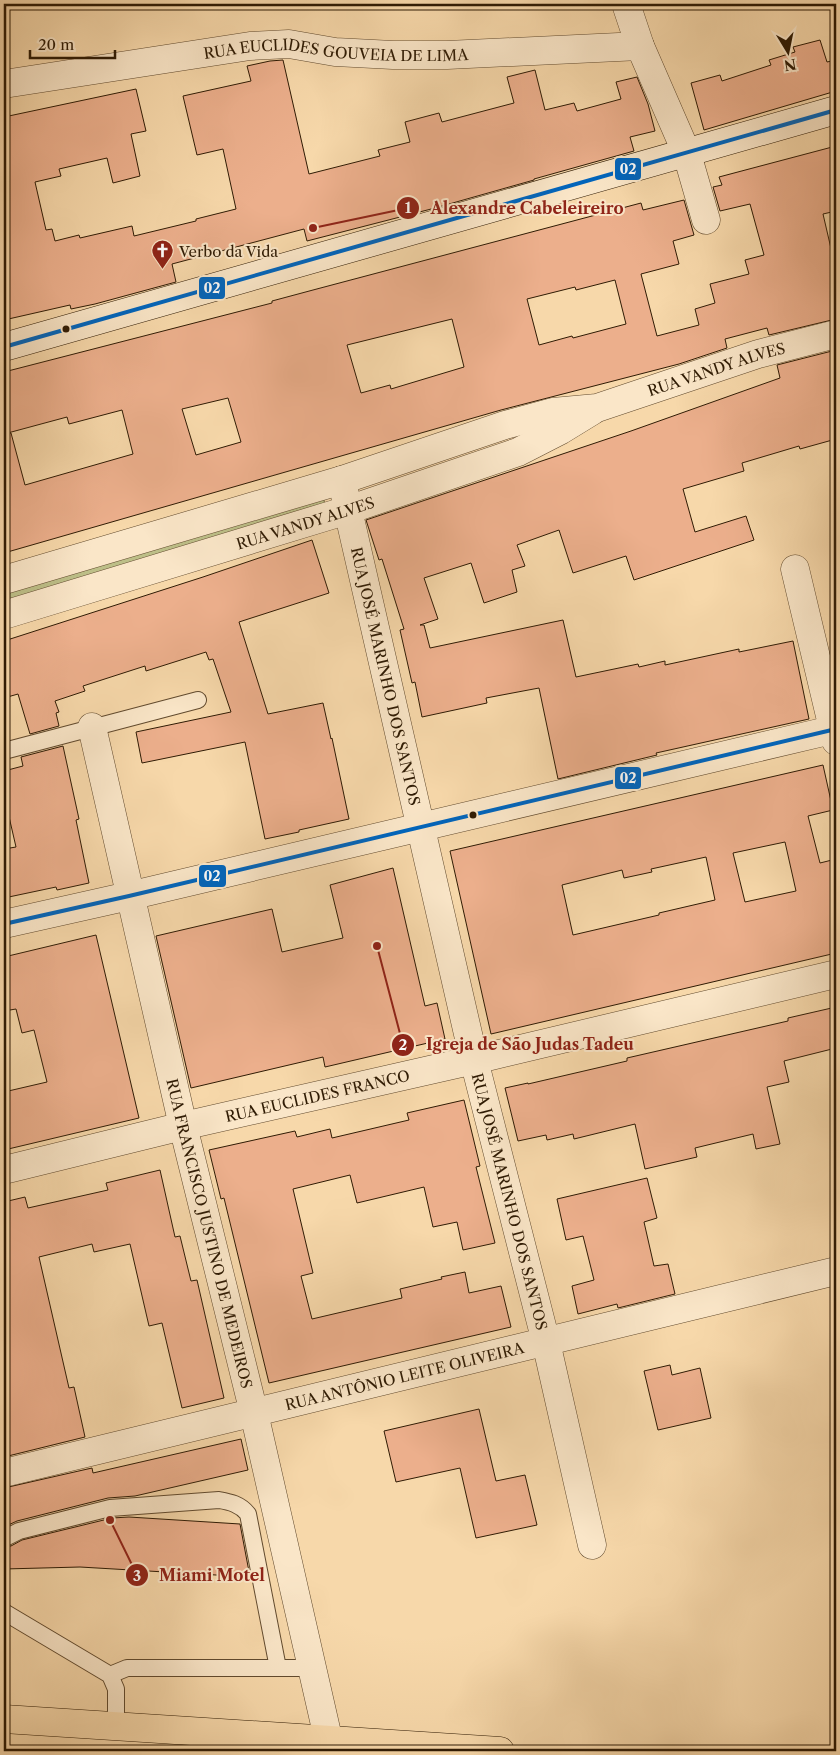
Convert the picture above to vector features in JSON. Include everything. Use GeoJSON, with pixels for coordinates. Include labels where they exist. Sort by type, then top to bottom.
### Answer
{"type":"FeatureCollection","features":[{"type":"Feature","properties":{"kind":"highway"},"geometry":{"type":"LineString","coordinates":[[4,1719],[329,1746],[500,1751]]}},
{"type":"Feature","properties":{"kind":"street"},"geometry":{"type":"LineString","coordinates":[[626,4],[640,46],[687,154],[706,220]]}},
{"type":"Feature","properties":{"kind":"street","name":"RUA EUCLIDES GOUVEIA DE LIMA"},"geometry":{"type":"LineString","coordinates":[[4,84],[250,46],[289,44],[335,52],[447,55],[640,46]]}},
{"type":"Feature","properties":{"kind":"street"},"geometry":{"type":"LineString","coordinates":[[4,347],[836,110]]}},
{"type":"Feature","properties":{"kind":"street","name":"RUA VANDY ALVES"},"geometry":{"type":"LineString","coordinates":[[4,615],[348,510],[518,452],[561,430],[597,408],[758,354],[836,334]]}},
{"type":"Feature","properties":{"kind":"street","name":"RUA VANDY ALVES"},"geometry":{"type":"LineString","coordinates":[[4,580],[342,480],[505,425],[553,412],[597,408]]}},
{"type":"Feature","properties":{"kind":"street","name":"RUA JOSÉ MARINHO DOS SANTOS"},"geometry":{"type":"LineString","coordinates":[[342,480],[474,1060],[546,1342],[592,1545]]}},
{"type":"Feature","properties":{"kind":"street"},"geometry":{"type":"LineString","coordinates":[[4,924],[130,896],[421,826],[835,733],[795,569]]}},
{"type":"Feature","properties":{"kind":"street","name":"RUA FRANCISCO JUSTINO DE MEDEIROS"},"geometry":{"type":"LineString","coordinates":[[92,727],[183,1126],[254,1413],[329,1746]]}},
{"type":"Feature","properties":{"kind":"street","name":"RUA EUCLIDES FRANCO"},"geometry":{"type":"LineString","coordinates":[[4,1170],[183,1126],[474,1060],[836,974]]}},
{"type":"Feature","properties":{"kind":"street","name":"RUA ANTÔNIO LEITE OLIVEIRA"},"geometry":{"type":"LineString","coordinates":[[4,1473],[836,1271]]}},
{"type":"Feature","properties":{"kind":"lane"},"geometry":{"type":"LineString","coordinates":[[4,750],[198,700]]}},
{"type":"Feature","properties":{"kind":"lane"},"geometry":{"type":"LineString","coordinates":[[7,1537],[19,1531],[110,1508],[219,1500],[234,1503],[243,1508],[248,1514],[278,1668]]}},
{"type":"Feature","properties":{"kind":"lane"},"geometry":{"type":"LineString","coordinates":[[4,1612],[110,1675],[116,1689],[116,1727]]}},
{"type":"Feature","properties":{"kind":"lane"},"geometry":{"type":"LineString","coordinates":[[110,1675],[127,1668],[312,1668]]}},
{"type":"Feature","properties":{"kind":"green space"},"geometry":{"type":"Polygon","coordinates":[[[322,493],[326,508],[4,607],[4,589],[322,493]]]}},
{"type":"Feature","properties":{"kind":"building"},"geometry":{"type":"Polygon","coordinates":[[[820,40],[827,62],[836,60],[836,91],[704,130],[691,83],[720,75],[722,81],[771,65],[769,60],[795,52],[793,47],[820,40]]]}},
{"type":"Feature","properties":{"kind":"building"},"geometry":{"type":"Polygon","coordinates":[[[283,60],[309,174],[380,156],[378,150],[410,142],[405,122],[439,113],[442,122],[514,103],[507,77],[535,70],[545,110],[574,103],[577,111],[621,99],[616,82],[637,77],[648,104],[655,131],[630,137],[634,151],[435,208],[307,241],[304,229],[172,264],[176,282],[95,304],[71,309],[70,305],[4,320],[4,117],[136,89],[146,131],[131,134],[140,176],[113,183],[107,158],[59,169],[61,176],[35,182],[46,230],[52,229],[55,241],[79,235],[80,238],[132,226],[134,236],[236,209],[223,149],[197,155],[183,96],[251,81],[247,66],[283,60]]]}},
{"type":"Feature","properties":{"kind":"building"},"geometry":{"type":"Polygon","coordinates":[[[836,146],[836,211],[823,214],[836,270],[836,319],[769,335],[767,328],[725,339],[727,348],[679,364],[501,410],[4,553],[4,434],[4,372],[272,303],[272,301],[641,203],[643,210],[684,200],[694,235],[673,241],[679,264],[641,274],[657,336],[699,325],[695,309],[715,303],[710,284],[749,274],[745,260],[764,255],[750,204],[720,211],[713,187],[722,185],[719,177],[836,146]],[[615,280],[576,290],[575,287],[527,299],[539,345],[626,324],[615,280]],[[452,319],[347,345],[361,393],[390,385],[391,389],[464,367],[452,319]],[[228,398],[182,409],[196,455],[241,442],[228,398]],[[122,410],[69,424],[67,417],[4,434],[11,433],[25,485],[133,454],[122,410]]]}},
{"type":"Feature","properties":{"kind":"building"},"geometry":{"type":"Polygon","coordinates":[[[836,350],[836,439],[800,449],[799,446],[742,463],[744,471],[683,489],[695,532],[746,516],[754,540],[634,580],[626,556],[573,573],[559,530],[517,545],[525,566],[512,570],[517,592],[484,603],[471,563],[424,578],[438,619],[420,625],[424,625],[430,648],[563,620],[576,677],[638,664],[639,667],[665,661],[665,665],[739,649],[739,652],[793,641],[809,719],[656,753],[657,755],[558,779],[539,688],[486,698],[487,703],[422,717],[415,682],[412,683],[400,630],[404,629],[382,559],[379,560],[366,520],[631,431],[780,378],[777,365],[836,350]]]}},
{"type":"Feature","properties":{"kind":"building"},"geometry":{"type":"Polygon","coordinates":[[[312,540],[329,593],[239,622],[268,714],[323,703],[349,819],[265,839],[245,742],[142,763],[136,732],[231,712],[213,659],[209,660],[206,652],[146,671],[145,666],[83,686],[85,691],[55,701],[59,712],[56,713],[59,726],[30,734],[18,694],[4,698],[4,641],[312,540]]]}},
{"type":"Feature","properties":{"kind":"building"},"geometry":{"type":"Polygon","coordinates":[[[63,746],[79,819],[76,820],[89,883],[57,890],[56,887],[4,898],[4,849],[16,847],[4,795],[4,771],[23,766],[21,757],[63,746]]]}},
{"type":"Feature","properties":{"kind":"building"},"geometry":{"type":"Polygon","coordinates":[[[823,765],[833,810],[808,816],[820,863],[836,859],[836,953],[491,1034],[450,851],[823,765]],[[785,842],[733,853],[745,902],[796,891],[785,842]],[[706,857],[651,869],[652,872],[624,878],[622,870],[562,885],[573,935],[715,900],[706,857]]]}},
{"type":"Feature","properties":{"kind":"building"},"geometry":{"type":"Polygon","coordinates":[[[393,868],[425,1006],[437,1003],[445,1039],[325,1067],[323,1057],[191,1088],[156,936],[272,909],[282,952],[343,938],[330,885],[393,868]]]}},
{"type":"Feature","properties":{"kind":"building"},"geometry":{"type":"Polygon","coordinates":[[[96,935],[139,1118],[4,1150],[4,1092],[47,1082],[34,1030],[22,1033],[16,1009],[4,1011],[4,957],[96,935]]]}},
{"type":"Feature","properties":{"kind":"building"},"geometry":{"type":"Polygon","coordinates":[[[836,1007],[836,1048],[784,1061],[789,1082],[767,1087],[780,1144],[756,1149],[753,1134],[695,1148],[697,1157],[645,1169],[635,1124],[574,1139],[573,1134],[547,1140],[546,1135],[518,1141],[505,1088],[627,1061],[627,1058],[788,1021],[788,1018],[836,1007]]]}},
{"type":"Feature","properties":{"kind":"building"},"geometry":{"type":"Polygon","coordinates":[[[464,1100],[480,1166],[476,1167],[495,1243],[463,1250],[457,1222],[433,1227],[424,1187],[357,1203],[350,1175],[293,1189],[313,1273],[301,1276],[312,1319],[402,1298],[400,1289],[465,1272],[469,1293],[501,1286],[511,1327],[269,1383],[224,1198],[221,1199],[209,1150],[295,1131],[297,1137],[330,1129],[332,1138],[409,1120],[407,1113],[464,1100]]]}},
{"type":"Feature","properties":{"kind":"building"},"geometry":{"type":"Polygon","coordinates":[[[160,1170],[175,1237],[180,1236],[191,1281],[197,1280],[224,1398],[182,1408],[162,1323],[149,1326],[130,1244],[94,1252],[92,1244],[39,1257],[69,1388],[74,1387],[85,1437],[4,1457],[4,1202],[25,1197],[28,1208],[108,1190],[106,1183],[160,1170]]]}},
{"type":"Feature","properties":{"kind":"building"},"geometry":{"type":"Polygon","coordinates":[[[647,1178],[657,1218],[644,1222],[654,1266],[668,1264],[675,1294],[618,1308],[617,1304],[578,1314],[572,1286],[594,1280],[583,1236],[566,1240],[557,1199],[647,1178]]]}},
{"type":"Feature","properties":{"kind":"building"},"geometry":{"type":"Polygon","coordinates":[[[670,1365],[672,1375],[700,1368],[711,1418],[658,1430],[644,1371],[670,1365]]]}},
{"type":"Feature","properties":{"kind":"building"},"geometry":{"type":"Polygon","coordinates":[[[479,1409],[496,1481],[525,1475],[537,1525],[476,1538],[460,1468],[396,1482],[384,1431],[479,1409]]]}},
{"type":"Feature","properties":{"kind":"building"},"geometry":{"type":"Polygon","coordinates":[[[241,1439],[248,1470],[135,1496],[108,1498],[17,1521],[4,1527],[4,1488],[92,1468],[93,1473],[241,1439]]]}},
{"type":"Feature","properties":{"kind":"building"},"geometry":{"type":"Polygon","coordinates":[[[129,1517],[240,1524],[250,1577],[80,1567],[4,1569],[4,1546],[11,1546],[22,1540],[112,1518],[129,1517]]]}},
{"type":"Feature","properties":{"kind":"waterway"},"geometry":{"type":"LineString","coordinates":[[341,4],[362,4]]}},
{"type":"Feature","properties":{"kind":"transit line","name":"02"},"geometry":{"type":"LineString","coordinates":[[4,347],[836,110]]}},
{"type":"Feature","properties":{"kind":"transit line","name":"02"},"geometry":{"type":"LineString","coordinates":[[4,924],[836,729]]}},
{"type":"Feature","properties":{"kind":"place","name":"Alexandre Cabeleireiro"},"geometry":{"type":"Point","coordinates":[313,228]}},
{"type":"Feature","properties":{"kind":"place","name":"Verbo da Vida"},"geometry":{"type":"Point","coordinates":[163,270]}},
{"type":"Feature","properties":{"kind":"place","name":"Igreja de São Judas Tadeu"},"geometry":{"type":"Point","coordinates":[377,946]}},
{"type":"Feature","properties":{"kind":"place","name":"Miami Motel"},"geometry":{"type":"Point","coordinates":[110,1520]}}]}
